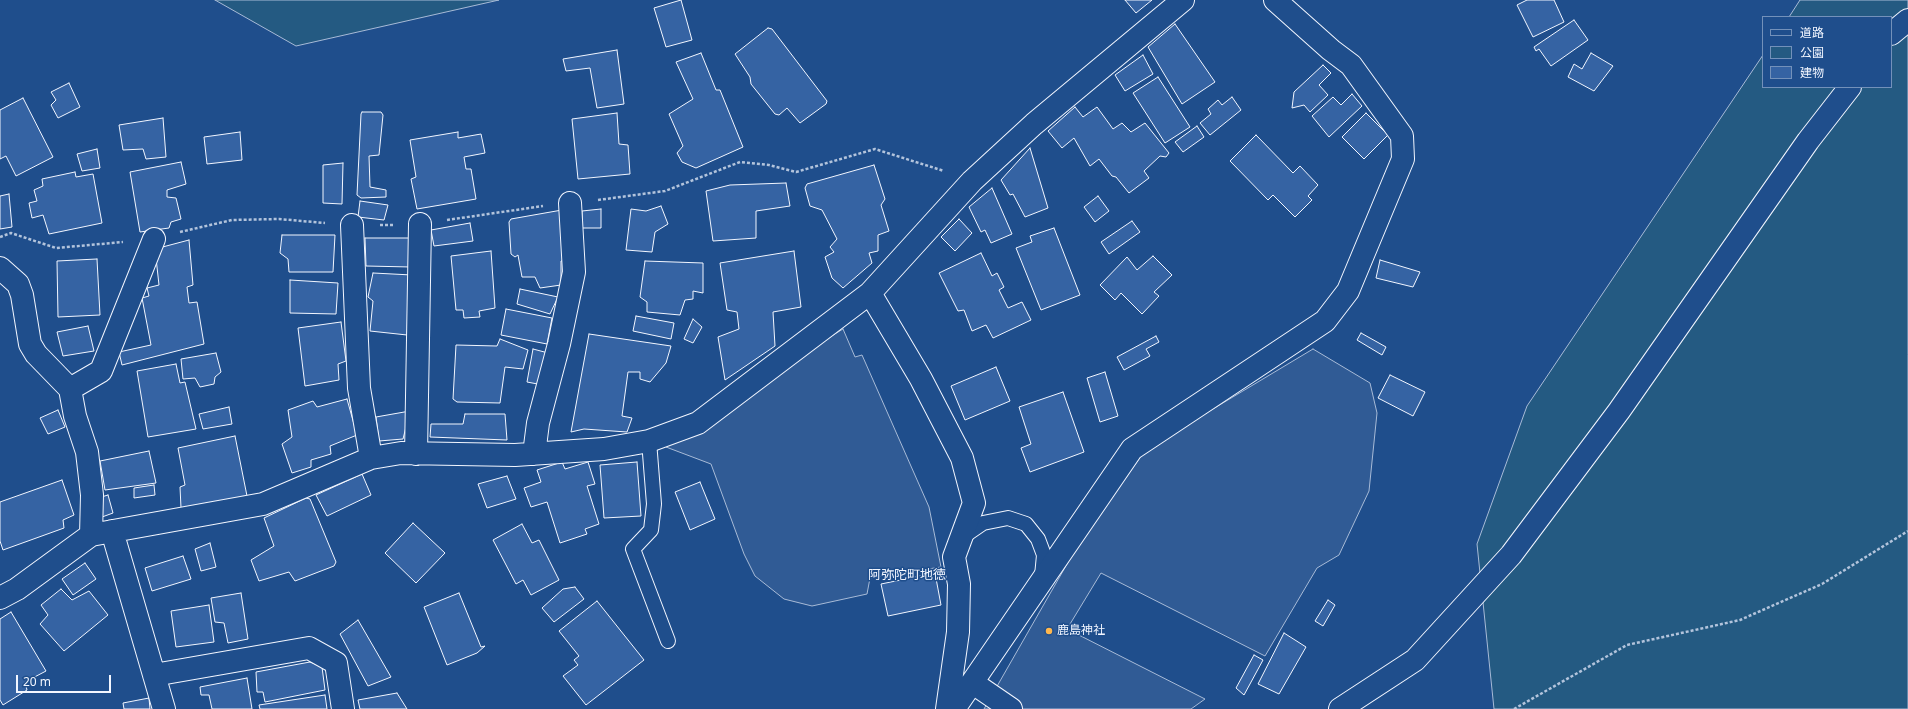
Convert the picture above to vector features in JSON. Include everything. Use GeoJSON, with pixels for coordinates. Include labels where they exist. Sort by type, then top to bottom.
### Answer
{"type":"FeatureCollection","features":[{"type":"Feature","properties":{"kind":"street"},"geometry":{"type":"LineString","coordinates":[[0,598],[17,589],[101,533],[263,504],[371,458],[401,453],[534,454],[604,449],[649,441],[698,423],[870,293],[972,181],[1034,124],[1184,0]]}},
{"type":"Feature","properties":{"kind":"street"},"geometry":{"type":"LineString","coordinates":[[954,709],[1132,449],[1325,321],[1348,291],[1403,159],[1402,136],[1351,65],[1331,50],[1275,0]]}},
{"type":"Feature","properties":{"kind":"street"},"geometry":{"type":"LineString","coordinates":[[1892,33],[1908,20]]}},
{"type":"Feature","properties":{"kind":"street"},"geometry":{"type":"LineString","coordinates":[[1340,709],[1415,660],[1511,555],[1619,411],[1808,141],[1849,88]]}},
{"type":"Feature","properties":{"kind":"street"},"geometry":{"type":"LineString","coordinates":[[534,454],[538,423],[559,344],[574,272],[570,203]]}},
{"type":"Feature","properties":{"kind":"street"},"geometry":{"type":"LineString","coordinates":[[416,454],[420,224]]}},
{"type":"Feature","properties":{"kind":"street"},"geometry":{"type":"LineString","coordinates":[[352,225],[359,388],[371,458]]}},
{"type":"Feature","properties":{"kind":"street"},"geometry":{"type":"LineString","coordinates":[[70,389],[101,371],[154,238]]}},
{"type":"Feature","properties":{"kind":"street"},"geometry":{"type":"LineString","coordinates":[[0,268],[18,284],[22,294],[30,344],[36,354],[70,389],[75,416],[88,452],[92,495],[101,533],[154,675],[164,709]]}},
{"type":"Feature","properties":{"kind":"street"},"geometry":{"type":"LineString","coordinates":[[870,293],[921,379],[962,458],[974,503],[954,557],[959,584],[958,632],[946,709]]}},
{"type":"Feature","properties":{"kind":"street"},"geometry":{"type":"LineString","coordinates":[[154,675],[309,648],[336,663],[343,709]]}},
{"type":"Feature","properties":{"kind":"street"},"geometry":{"type":"LineString","coordinates":[[973,683],[1010,709]]}},
{"type":"Feature","properties":{"kind":"lane"},"geometry":{"type":"LineString","coordinates":[[649,441],[654,504],[651,530],[633,549],[668,640]]}},
{"type":"Feature","properties":{"kind":"lane"},"geometry":{"type":"LineString","coordinates":[[956,569],[960,547],[967,534],[983,523],[1008,518],[1026,524],[1038,539],[1044,555],[1041,580]]}},
{"type":"Feature","properties":{"kind":"path"},"geometry":{"type":"LineString","coordinates":[[0,237],[11,233],[56,248],[154,238],[232,220],[279,219],[352,225],[420,224],[531,207],[665,191],[740,162],[769,165],[796,172],[875,149],[972,181]]}},
{"type":"Feature","properties":{"kind":"path"},"geometry":{"type":"LineString","coordinates":[[1514,709],[1627,644],[1740,620],[1822,584],[1908,531]]}},
{"type":"Feature","properties":{"kind":"green space"},"geometry":{"type":"Polygon","coordinates":[[[215,0],[499,0],[296,46],[215,0]]]}},
{"type":"Feature","properties":{"kind":"green space"},"geometry":{"type":"Polygon","coordinates":[[[1800,0],[1908,0],[1908,709],[1494,709],[1477,544],[1527,406],[1762,56],[1762,88],[1892,88],[1892,16],[1790,16],[1800,0]]]}},
{"type":"Feature","properties":{"kind":"shaded area"},"geometry":{"type":"Polygon","coordinates":[[[843,329],[855,357],[862,355],[929,507],[941,567],[870,578],[867,594],[812,606],[784,599],[755,576],[744,554],[711,464],[666,447],[691,432],[778,369],[843,329]]]}},
{"type":"Feature","properties":{"kind":"shaded area"},"geometry":{"type":"Polygon","coordinates":[[[1313,349],[1370,383],[1377,413],[1369,491],[1339,555],[1317,568],[1265,656],[1101,573],[1067,629],[1205,699],[1191,709],[984,709],[1075,550],[1146,449],[1313,349]]]}},
{"type":"Feature","properties":{"kind":"building"},"geometry":{"type":"Polygon","coordinates":[[[681,0],[692,40],[666,47],[654,8],[681,0]]]}},
{"type":"Feature","properties":{"kind":"building"},"geometry":{"type":"Polygon","coordinates":[[[1125,0],[1152,0],[1136,13],[1125,0]]]}},
{"type":"Feature","properties":{"kind":"building"},"geometry":{"type":"Polygon","coordinates":[[[1527,0],[1554,0],[1564,22],[1533,37],[1517,5],[1527,0]]]}},
{"type":"Feature","properties":{"kind":"building"},"geometry":{"type":"Polygon","coordinates":[[[1574,20],[1588,40],[1551,66],[1539,49],[1536,51],[1534,47],[1574,20]]]}},
{"type":"Feature","properties":{"kind":"building"},"geometry":{"type":"Polygon","coordinates":[[[1175,24],[1215,82],[1182,104],[1148,47],[1175,24]]]}},
{"type":"Feature","properties":{"kind":"building"},"geometry":{"type":"Polygon","coordinates":[[[768,28],[772,29],[827,101],[826,104],[800,123],[787,108],[779,115],[775,114],[751,84],[750,77],[735,54],[768,28]]]}},
{"type":"Feature","properties":{"kind":"building"},"geometry":{"type":"Polygon","coordinates":[[[617,50],[624,104],[597,108],[590,68],[566,71],[563,59],[617,50]]]}},
{"type":"Feature","properties":{"kind":"building"},"geometry":{"type":"Polygon","coordinates":[[[701,53],[716,90],[720,90],[743,147],[696,168],[682,162],[677,153],[683,146],[669,114],[693,99],[676,62],[701,53]]]}},
{"type":"Feature","properties":{"kind":"building"},"geometry":{"type":"Polygon","coordinates":[[[1591,53],[1613,66],[1594,91],[1568,77],[1574,64],[1582,69],[1591,53]]]}},
{"type":"Feature","properties":{"kind":"building"},"geometry":{"type":"Polygon","coordinates":[[[1143,55],[1153,74],[1125,91],[1115,75],[1143,55]]]}},
{"type":"Feature","properties":{"kind":"building"},"geometry":{"type":"Polygon","coordinates":[[[1323,65],[1331,73],[1319,85],[1328,95],[1310,112],[1304,105],[1292,108],[1294,92],[1323,65]]]}},
{"type":"Feature","properties":{"kind":"building"},"geometry":{"type":"Polygon","coordinates":[[[1158,77],[1190,127],[1165,143],[1133,93],[1158,77]]]}},
{"type":"Feature","properties":{"kind":"building"},"geometry":{"type":"Polygon","coordinates":[[[69,83],[80,107],[58,118],[51,105],[56,100],[51,92],[69,83]]]}},
{"type":"Feature","properties":{"kind":"building"},"geometry":{"type":"Polygon","coordinates":[[[1352,94],[1362,106],[1329,137],[1312,116],[1333,97],[1341,105],[1352,94]]]}},
{"type":"Feature","properties":{"kind":"building"},"geometry":{"type":"Polygon","coordinates":[[[1232,97],[1241,110],[1210,135],[1200,123],[1211,114],[1208,109],[1218,100],[1222,105],[1232,97]]]}},
{"type":"Feature","properties":{"kind":"building"},"geometry":{"type":"Polygon","coordinates":[[[23,98],[53,157],[16,176],[6,156],[0,159],[0,110],[23,98]]]}},
{"type":"Feature","properties":{"kind":"building"},"geometry":{"type":"Polygon","coordinates":[[[1075,107],[1083,117],[1097,107],[1113,129],[1122,123],[1131,132],[1145,123],[1169,153],[1166,157],[1160,156],[1144,171],[1149,178],[1129,193],[1116,177],[1112,176],[1099,159],[1090,166],[1074,138],[1062,148],[1048,131],[1075,107]]]}},
{"type":"Feature","properties":{"kind":"building"},"geometry":{"type":"Polygon","coordinates":[[[362,112],[381,112],[383,115],[379,155],[369,156],[370,187],[386,190],[386,197],[361,198],[357,195],[362,112]]]}},
{"type":"Feature","properties":{"kind":"building"},"geometry":{"type":"Polygon","coordinates":[[[617,113],[619,144],[628,145],[630,174],[578,179],[572,119],[617,113]]]}},
{"type":"Feature","properties":{"kind":"building"},"geometry":{"type":"Polygon","coordinates":[[[1366,113],[1388,135],[1364,159],[1342,137],[1366,113]]]}},
{"type":"Feature","properties":{"kind":"building"},"geometry":{"type":"Polygon","coordinates":[[[163,118],[166,157],[146,159],[143,149],[123,150],[119,125],[163,118]]]}},
{"type":"Feature","properties":{"kind":"building"},"geometry":{"type":"Polygon","coordinates":[[[1197,126],[1204,137],[1183,152],[1175,142],[1197,126]]]}},
{"type":"Feature","properties":{"kind":"building"},"geometry":{"type":"Polygon","coordinates":[[[240,132],[242,160],[207,164],[204,137],[240,132]]]}},
{"type":"Feature","properties":{"kind":"building"},"geometry":{"type":"Polygon","coordinates":[[[458,132],[458,138],[481,134],[485,153],[464,157],[466,169],[471,169],[476,199],[417,209],[411,179],[416,177],[410,140],[458,132]]]}},
{"type":"Feature","properties":{"kind":"building"},"geometry":{"type":"Polygon","coordinates":[[[1256,135],[1293,173],[1300,166],[1318,185],[1308,196],[1312,200],[1295,217],[1273,195],[1268,200],[1230,161],[1256,135]]]}},
{"type":"Feature","properties":{"kind":"building"},"geometry":{"type":"Polygon","coordinates":[[[1030,148],[1048,208],[1025,217],[1013,194],[1010,195],[1001,180],[1030,148]]]}},
{"type":"Feature","properties":{"kind":"building"},"geometry":{"type":"Polygon","coordinates":[[[97,149],[100,168],[82,171],[77,154],[97,149]]]}},
{"type":"Feature","properties":{"kind":"building"},"geometry":{"type":"Polygon","coordinates":[[[181,162],[186,184],[167,190],[167,197],[176,198],[181,219],[171,222],[169,228],[140,232],[130,172],[181,162]]]}},
{"type":"Feature","properties":{"kind":"building"},"geometry":{"type":"Polygon","coordinates":[[[343,163],[342,204],[323,203],[323,165],[343,163]]]}},
{"type":"Feature","properties":{"kind":"building"},"geometry":{"type":"Polygon","coordinates":[[[874,165],[885,199],[881,205],[889,231],[878,235],[878,251],[869,253],[872,263],[843,288],[832,278],[825,257],[834,252],[830,247],[837,239],[822,210],[810,206],[805,188],[807,184],[874,165]]]}},
{"type":"Feature","properties":{"kind":"building"},"geometry":{"type":"Polygon","coordinates":[[[75,172],[76,177],[93,174],[102,223],[49,234],[43,215],[32,218],[29,203],[37,201],[34,190],[43,186],[42,179],[75,172]]]}},
{"type":"Feature","properties":{"kind":"building"},"geometry":{"type":"Polygon","coordinates":[[[786,183],[790,206],[756,211],[756,238],[713,241],[706,191],[730,185],[786,183]]]}},
{"type":"Feature","properties":{"kind":"building"},"geometry":{"type":"Polygon","coordinates":[[[992,188],[1012,234],[991,243],[985,230],[981,232],[969,207],[992,188]]]}},
{"type":"Feature","properties":{"kind":"building"},"geometry":{"type":"Polygon","coordinates":[[[9,194],[12,227],[0,229],[0,196],[9,194]]]}},
{"type":"Feature","properties":{"kind":"building"},"geometry":{"type":"Polygon","coordinates":[[[1098,196],[1109,211],[1095,222],[1084,207],[1098,196]]]}},
{"type":"Feature","properties":{"kind":"building"},"geometry":{"type":"Polygon","coordinates":[[[360,201],[388,205],[384,220],[358,217],[360,201]]]}},
{"type":"Feature","properties":{"kind":"building"},"geometry":{"type":"Polygon","coordinates":[[[661,206],[668,224],[655,232],[652,252],[626,250],[631,209],[646,211],[661,206]]]}},
{"type":"Feature","properties":{"kind":"building"},"geometry":{"type":"Polygon","coordinates":[[[601,209],[601,228],[582,228],[582,211],[601,209]]]}},
{"type":"Feature","properties":{"kind":"building"},"geometry":{"type":"Polygon","coordinates":[[[562,210],[567,260],[561,261],[561,285],[540,288],[535,277],[522,277],[518,255],[515,257],[511,254],[509,222],[511,219],[562,210]]]}},
{"type":"Feature","properties":{"kind":"building"},"geometry":{"type":"Polygon","coordinates":[[[959,219],[972,233],[955,251],[941,237],[959,219]]]}},
{"type":"Feature","properties":{"kind":"building"},"geometry":{"type":"Polygon","coordinates":[[[1132,221],[1140,232],[1109,254],[1101,242],[1132,221]]]}},
{"type":"Feature","properties":{"kind":"building"},"geometry":{"type":"Polygon","coordinates":[[[470,223],[473,241],[434,246],[431,230],[470,223]]]}},
{"type":"Feature","properties":{"kind":"building"},"geometry":{"type":"Polygon","coordinates":[[[1054,228],[1080,295],[1041,310],[1016,248],[1032,242],[1030,236],[1054,228]]]}},
{"type":"Feature","properties":{"kind":"building"},"geometry":{"type":"Polygon","coordinates":[[[282,235],[335,235],[333,272],[289,272],[288,259],[280,253],[282,235]]]}},
{"type":"Feature","properties":{"kind":"building"},"geometry":{"type":"Polygon","coordinates":[[[365,238],[412,238],[411,267],[366,266],[365,238]]]}},
{"type":"Feature","properties":{"kind":"building"},"geometry":{"type":"Polygon","coordinates":[[[189,240],[193,285],[187,287],[189,303],[197,302],[204,344],[122,365],[119,352],[151,345],[142,298],[149,296],[147,288],[159,285],[155,249],[189,240]]]}},
{"type":"Feature","properties":{"kind":"building"},"geometry":{"type":"Polygon","coordinates":[[[491,251],[495,308],[479,311],[480,317],[464,318],[463,310],[456,310],[451,256],[491,251]]]}},
{"type":"Feature","properties":{"kind":"building"},"geometry":{"type":"Polygon","coordinates":[[[794,251],[801,307],[773,312],[775,346],[725,380],[718,337],[739,329],[737,312],[727,310],[720,263],[794,251]]]}},
{"type":"Feature","properties":{"kind":"building"},"geometry":{"type":"Polygon","coordinates":[[[981,253],[992,276],[997,273],[1004,287],[999,290],[1008,308],[1022,302],[1031,320],[993,338],[986,325],[972,331],[964,310],[958,311],[939,273],[981,253]]]}},
{"type":"Feature","properties":{"kind":"building"},"geometry":{"type":"Polygon","coordinates":[[[1153,256],[1172,275],[1154,292],[1159,296],[1142,314],[1121,293],[1115,300],[1100,285],[1127,257],[1137,270],[1153,256]]]}},
{"type":"Feature","properties":{"kind":"building"},"geometry":{"type":"Polygon","coordinates":[[[97,259],[100,315],[58,317],[57,261],[97,259]]]}},
{"type":"Feature","properties":{"kind":"building"},"geometry":{"type":"Polygon","coordinates":[[[1380,260],[1420,272],[1413,287],[1376,278],[1380,260]]]}},
{"type":"Feature","properties":{"kind":"building"},"geometry":{"type":"Polygon","coordinates":[[[645,261],[703,263],[703,293],[693,291],[693,299],[685,300],[680,315],[647,312],[647,302],[640,297],[645,261]]]}},
{"type":"Feature","properties":{"kind":"building"},"geometry":{"type":"Polygon","coordinates":[[[373,273],[412,275],[407,335],[370,331],[373,301],[368,297],[373,273]]]}},
{"type":"Feature","properties":{"kind":"building"},"geometry":{"type":"Polygon","coordinates":[[[290,280],[338,283],[336,314],[290,313],[290,280]]]}},
{"type":"Feature","properties":{"kind":"building"},"geometry":{"type":"Polygon","coordinates":[[[520,289],[558,297],[550,314],[517,304],[520,289]]]}},
{"type":"Feature","properties":{"kind":"building"},"geometry":{"type":"Polygon","coordinates":[[[506,309],[552,318],[547,344],[501,335],[506,309]]]}},
{"type":"Feature","properties":{"kind":"building"},"geometry":{"type":"Polygon","coordinates":[[[636,316],[674,323],[671,339],[633,331],[636,316]]]}},
{"type":"Feature","properties":{"kind":"building"},"geometry":{"type":"Polygon","coordinates":[[[693,319],[702,327],[693,343],[684,339],[693,319]]]}},
{"type":"Feature","properties":{"kind":"building"},"geometry":{"type":"Polygon","coordinates":[[[341,322],[346,361],[338,364],[339,380],[305,386],[298,328],[341,322]]]}},
{"type":"Feature","properties":{"kind":"building"},"geometry":{"type":"Polygon","coordinates":[[[88,326],[94,351],[63,356],[57,332],[88,326]]]}},
{"type":"Feature","properties":{"kind":"building"},"geometry":{"type":"Polygon","coordinates":[[[1361,333],[1386,347],[1382,355],[1357,340],[1361,333]]]}},
{"type":"Feature","properties":{"kind":"building"},"geometry":{"type":"Polygon","coordinates":[[[589,334],[671,346],[666,363],[650,382],[640,379],[640,372],[628,372],[622,416],[632,418],[627,432],[584,429],[571,432],[589,334]]]}},
{"type":"Feature","properties":{"kind":"building"},"geometry":{"type":"Polygon","coordinates":[[[1156,336],[1159,342],[1146,349],[1150,356],[1124,370],[1117,357],[1156,336]]]}},
{"type":"Feature","properties":{"kind":"building"},"geometry":{"type":"Polygon","coordinates":[[[500,339],[528,350],[523,369],[505,367],[500,403],[457,402],[453,399],[456,345],[497,346],[500,339]]]}},
{"type":"Feature","properties":{"kind":"building"},"geometry":{"type":"Polygon","coordinates":[[[533,349],[552,354],[543,385],[527,382],[533,349]]]}},
{"type":"Feature","properties":{"kind":"building"},"geometry":{"type":"Polygon","coordinates":[[[216,353],[221,372],[215,377],[214,384],[200,387],[195,378],[183,379],[181,359],[216,353]]]}},
{"type":"Feature","properties":{"kind":"building"},"geometry":{"type":"Polygon","coordinates":[[[176,364],[180,383],[185,382],[196,429],[148,437],[137,371],[176,364]]]}},
{"type":"Feature","properties":{"kind":"building"},"geometry":{"type":"Polygon","coordinates":[[[996,367],[1010,401],[965,420],[951,386],[996,367]]]}},
{"type":"Feature","properties":{"kind":"building"},"geometry":{"type":"Polygon","coordinates":[[[1105,372],[1118,416],[1100,422],[1087,378],[1105,372]]]}},
{"type":"Feature","properties":{"kind":"building"},"geometry":{"type":"Polygon","coordinates":[[[1390,375],[1425,392],[1413,416],[1378,398],[1390,375]]]}},
{"type":"Feature","properties":{"kind":"building"},"geometry":{"type":"Polygon","coordinates":[[[1063,392],[1084,452],[1030,472],[1021,448],[1031,444],[1019,407],[1063,392]]]}},
{"type":"Feature","properties":{"kind":"building"},"geometry":{"type":"Polygon","coordinates":[[[347,399],[357,435],[330,446],[331,454],[311,460],[311,467],[292,473],[282,444],[292,437],[288,410],[313,401],[317,407],[347,399]]]}},
{"type":"Feature","properties":{"kind":"building"},"geometry":{"type":"Polygon","coordinates":[[[229,407],[232,424],[203,429],[199,414],[229,407]]]}},
{"type":"Feature","properties":{"kind":"building"},"geometry":{"type":"Polygon","coordinates":[[[58,410],[65,427],[48,434],[40,418],[58,410]]]}},
{"type":"Feature","properties":{"kind":"building"},"geometry":{"type":"Polygon","coordinates":[[[410,411],[403,439],[379,441],[376,417],[410,411]]]}},
{"type":"Feature","properties":{"kind":"building"},"geometry":{"type":"Polygon","coordinates":[[[465,414],[505,414],[507,440],[430,437],[431,424],[463,424],[465,414]]]}},
{"type":"Feature","properties":{"kind":"building"},"geometry":{"type":"Polygon","coordinates":[[[235,436],[247,496],[245,498],[181,508],[180,487],[185,485],[178,448],[235,436]]]}},
{"type":"Feature","properties":{"kind":"building"},"geometry":{"type":"Polygon","coordinates":[[[149,451],[156,483],[105,490],[100,461],[149,451]]]}},
{"type":"Feature","properties":{"kind":"building"},"geometry":{"type":"Polygon","coordinates":[[[562,462],[565,469],[588,462],[595,484],[587,486],[599,524],[585,529],[587,534],[560,543],[547,502],[531,507],[524,488],[541,482],[537,470],[562,462]]]}},
{"type":"Feature","properties":{"kind":"building"},"geometry":{"type":"Polygon","coordinates":[[[637,462],[641,516],[604,518],[600,465],[637,462]]]}},
{"type":"Feature","properties":{"kind":"building"},"geometry":{"type":"Polygon","coordinates":[[[362,474],[371,495],[327,516],[316,495],[362,474]]]}},
{"type":"Feature","properties":{"kind":"building"},"geometry":{"type":"Polygon","coordinates":[[[507,476],[516,499],[487,508],[478,484],[507,476]]]}},
{"type":"Feature","properties":{"kind":"building"},"geometry":{"type":"Polygon","coordinates":[[[62,480],[74,515],[63,520],[64,528],[3,550],[0,541],[0,502],[62,480]]]}},
{"type":"Feature","properties":{"kind":"building"},"geometry":{"type":"Polygon","coordinates":[[[700,482],[715,519],[690,530],[675,492],[700,482]]]}},
{"type":"Feature","properties":{"kind":"building"},"geometry":{"type":"Polygon","coordinates":[[[154,485],[155,495],[134,498],[134,488],[154,485]]]}},
{"type":"Feature","properties":{"kind":"building"},"geometry":{"type":"Polygon","coordinates":[[[108,495],[113,513],[102,517],[98,498],[108,495]]]}},
{"type":"Feature","properties":{"kind":"building"},"geometry":{"type":"Polygon","coordinates":[[[306,498],[310,499],[336,562],[334,566],[295,581],[289,572],[259,581],[251,560],[274,546],[264,518],[306,498]]]}},
{"type":"Feature","properties":{"kind":"building"},"geometry":{"type":"Polygon","coordinates":[[[413,523],[445,553],[416,583],[385,553],[413,523]]]}},
{"type":"Feature","properties":{"kind":"building"},"geometry":{"type":"Polygon","coordinates":[[[522,524],[532,543],[539,540],[559,580],[531,595],[523,580],[516,584],[493,540],[522,524]]]}},
{"type":"Feature","properties":{"kind":"building"},"geometry":{"type":"Polygon","coordinates":[[[210,543],[216,567],[201,571],[195,549],[210,543]]]}},
{"type":"Feature","properties":{"kind":"building"},"geometry":{"type":"Polygon","coordinates":[[[183,556],[191,579],[152,591],[145,568],[183,556]]]}},
{"type":"Feature","properties":{"kind":"building"},"geometry":{"type":"Polygon","coordinates":[[[85,563],[96,579],[73,595],[62,579],[85,563]]]}},
{"type":"Feature","properties":{"kind":"building"},"geometry":{"type":"Polygon","coordinates":[[[935,573],[941,605],[888,616],[881,584],[935,573]]]}},
{"type":"Feature","properties":{"kind":"building"},"geometry":{"type":"Polygon","coordinates":[[[575,587],[584,599],[554,622],[542,608],[563,589],[575,587]]]}},
{"type":"Feature","properties":{"kind":"building"},"geometry":{"type":"Polygon","coordinates":[[[61,589],[72,600],[89,591],[108,615],[64,651],[40,624],[48,615],[41,605],[61,589]]]}},
{"type":"Feature","properties":{"kind":"building"},"geometry":{"type":"Polygon","coordinates":[[[241,593],[248,639],[228,643],[224,623],[215,622],[211,598],[241,593]]]}},
{"type":"Feature","properties":{"kind":"building"},"geometry":{"type":"Polygon","coordinates":[[[459,593],[481,647],[485,646],[477,653],[447,665],[424,607],[459,593]]]}},
{"type":"Feature","properties":{"kind":"building"},"geometry":{"type":"Polygon","coordinates":[[[1328,600],[1335,605],[1323,626],[1315,621],[1328,600]]]}},
{"type":"Feature","properties":{"kind":"building"},"geometry":{"type":"Polygon","coordinates":[[[597,601],[644,660],[586,705],[563,676],[578,665],[574,660],[579,656],[559,631],[597,601]]]}},
{"type":"Feature","properties":{"kind":"building"},"geometry":{"type":"Polygon","coordinates":[[[209,605],[214,642],[176,647],[171,611],[209,605]]]}},
{"type":"Feature","properties":{"kind":"building"},"geometry":{"type":"Polygon","coordinates":[[[11,612],[46,671],[25,682],[27,690],[3,705],[0,700],[0,619],[11,612]]]}},
{"type":"Feature","properties":{"kind":"building"},"geometry":{"type":"Polygon","coordinates":[[[358,620],[391,677],[368,686],[340,634],[358,620]]]}},
{"type":"Feature","properties":{"kind":"building"},"geometry":{"type":"Polygon","coordinates":[[[1284,633],[1306,647],[1279,694],[1258,684],[1284,633]]]}},
{"type":"Feature","properties":{"kind":"building"},"geometry":{"type":"Polygon","coordinates":[[[1254,655],[1263,660],[1244,695],[1236,688],[1254,655]]]}},
{"type":"Feature","properties":{"kind":"building"},"geometry":{"type":"Polygon","coordinates":[[[310,662],[322,667],[325,690],[265,702],[263,692],[257,692],[256,672],[310,662]]]}},
{"type":"Feature","properties":{"kind":"building"},"geometry":{"type":"Polygon","coordinates":[[[247,678],[252,709],[212,709],[209,695],[201,695],[200,687],[247,678]]]}},
{"type":"Feature","properties":{"kind":"building"},"geometry":{"type":"Polygon","coordinates":[[[397,693],[407,709],[360,709],[358,700],[397,693]]]}},
{"type":"Feature","properties":{"kind":"building"},"geometry":{"type":"Polygon","coordinates":[[[325,695],[327,709],[260,709],[259,705],[325,695]]]}},
{"type":"Feature","properties":{"kind":"building"},"geometry":{"type":"Polygon","coordinates":[[[149,698],[150,709],[124,709],[123,703],[149,698]]]}},
{"type":"Feature","properties":{"kind":"place","name":"鹿島神社"},"geometry":{"type":"Point","coordinates":[1049,631]}},
{"type":"Feature","properties":{"kind":"district","name":"阿弥陀町地徳"},"geometry":{"type":"Point","coordinates":[907,575]}}]}
